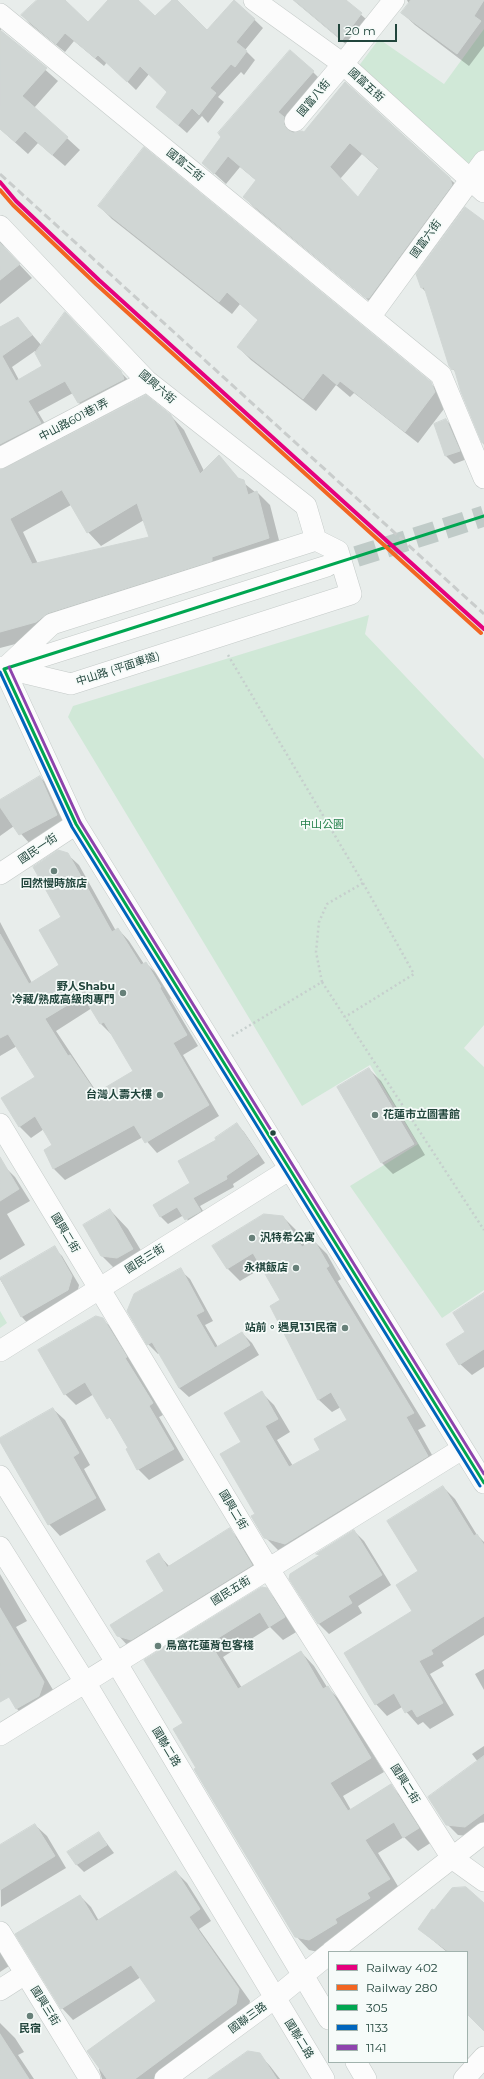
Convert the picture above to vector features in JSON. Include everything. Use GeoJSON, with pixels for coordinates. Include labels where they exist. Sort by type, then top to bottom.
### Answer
{"type":"FeatureCollection","features":[{"type":"Feature","properties":{"kind":"street","name":"國富五街"},"geometry":{"type":"LineString","coordinates":[[254,0],[343,64],[477,186]]}},
{"type":"Feature","properties":{"kind":"street","name":"國富八街"},"geometry":{"type":"LineString","coordinates":[[295,121],[394,0]]}},
{"type":"Feature","properties":{"kind":"street","name":"國富三街"},"geometry":{"type":"LineString","coordinates":[[0,14],[441,375],[484,478]]}},
{"type":"Feature","properties":{"kind":"street","name":"國富六街"},"geometry":{"type":"LineString","coordinates":[[370,317],[477,186],[484,162]]}},
{"type":"Feature","properties":{"kind":"street","name":"國興六街"},"geometry":{"type":"LineString","coordinates":[[0,226],[147,381],[306,506],[316,540]]}},
{"type":"Feature","properties":{"kind":"street","name":"中山路601巷1弄"},"geometry":{"type":"LineString","coordinates":[[0,458],[147,381]]}},
{"type":"Feature","properties":{"kind":"street","name":"中山路 (平面車道)"},"geometry":{"type":"LineString","coordinates":[[1,669],[71,684],[351,594],[338,551],[316,540]]}},
{"type":"Feature","properties":{"kind":"street"},"geometry":{"type":"LineString","coordinates":[[1,669],[52,624],[316,540]]}},
{"type":"Feature","properties":{"kind":"street"},"geometry":{"type":"LineString","coordinates":[[1,669],[327,566]]}},
{"type":"Feature","properties":{"kind":"street"},"geometry":{"type":"LineString","coordinates":[[1,669],[76,824],[290,1168],[462,1449],[484,1482]]}},
{"type":"Feature","properties":{"kind":"street","name":"國民一街"},"geometry":{"type":"LineString","coordinates":[[0,874],[76,824]]}},
{"type":"Feature","properties":{"kind":"street","name":"國興二街"},"geometry":{"type":"LineString","coordinates":[[0,1124],[98,1289],[268,1568],[452,1858],[484,1881]]}},
{"type":"Feature","properties":{"kind":"street","name":"國民三街"},"geometry":{"type":"LineString","coordinates":[[0,1351],[290,1168]]}},
{"type":"Feature","properties":{"kind":"street","name":"國民五街"},"geometry":{"type":"LineString","coordinates":[[0,1735],[462,1449]]}},
{"type":"Feature","properties":{"kind":"street","name":"國聯二路"},"geometry":{"type":"LineString","coordinates":[[0,1476],[116,1662],[328,2017]]}},
{"type":"Feature","properties":{"kind":"street","name":"國聯二路"},"geometry":{"type":"LineString","coordinates":[[0,1547],[85,1682],[324,2079]]}},
{"type":"Feature","properties":{"kind":"street","name":"國聯三路"},"geometry":{"type":"LineString","coordinates":[[333,1951],[484,1833]]}},
{"type":"Feature","properties":{"kind":"street","name":"國興三街"},"geometry":{"type":"LineString","coordinates":[[0,1932],[90,2079]]}},
{"type":"Feature","properties":{"kind":"street","name":"國聯三路"},"geometry":{"type":"LineString","coordinates":[[165,2079],[275,1998],[328,1955]]}},
{"type":"Feature","properties":{"kind":"street"},"geometry":{"type":"LineString","coordinates":[[0,1990],[25,1974]]}},
{"type":"Feature","properties":{"kind":"street"},"geometry":{"type":"LineString","coordinates":[[464,2079],[484,2056]]}},
{"type":"Feature","properties":{"kind":"street"},"geometry":{"type":"LineString","coordinates":[[357,2063],[366,2079]]}},
{"type":"Feature","properties":{"kind":"path"},"geometry":{"type":"LineString","coordinates":[[226,652],[363,882],[414,974],[345,1017]]}},
{"type":"Feature","properties":{"kind":"path"},"geometry":{"type":"LineString","coordinates":[[363,882],[327,904],[319,922],[316,952],[322,982],[484,1230]]}},
{"type":"Feature","properties":{"kind":"path"},"geometry":{"type":"LineString","coordinates":[[214,1047],[322,982]]}},
{"type":"Feature","properties":{"kind":"green space"},"geometry":{"type":"Polygon","coordinates":[[[484,29],[484,151],[468,172],[352,75],[379,39],[444,84],[484,29]]]}},
{"type":"Feature","properties":{"kind":"green space","name":"中山公園"},"geometry":{"type":"Polygon","coordinates":[[[369,615],[365,634],[484,759],[484,1025],[464,1048],[484,1067],[484,1290],[442,1318],[350,1186],[418,1144],[370,1065],[302,1106],[68,717],[73,706],[369,615]]]}},
{"type":"Feature","properties":{"kind":"green space"},"geometry":{"type":"Polygon","coordinates":[[[0,1311],[7,1323],[0,1328],[0,1311]]]}},
{"type":"Feature","properties":{"kind":"building"},"geometry":{"type":"Polygon","coordinates":[[[37,0],[65,0],[88,22],[108,0],[138,0],[155,16],[172,0],[177,0],[207,30],[234,0],[255,19],[236,42],[247,51],[235,67],[231,64],[210,88],[216,93],[199,115],[192,108],[178,125],[156,107],[167,92],[140,66],[127,82],[98,55],[95,58],[65,33],[56,44],[21,15],[37,0]]]}},
{"type":"Feature","properties":{"kind":"building"},"geometry":{"type":"Polygon","coordinates":[[[294,0],[346,0],[362,13],[342,40],[294,0]]]}},
{"type":"Feature","properties":{"kind":"building"},"geometry":{"type":"Polygon","coordinates":[[[411,0],[484,0],[474,16],[481,21],[457,54],[401,13],[411,0]]]}},
{"type":"Feature","properties":{"kind":"building"},"geometry":{"type":"Polygon","coordinates":[[[0,30],[47,68],[22,96],[68,137],[52,155],[25,131],[15,142],[0,129],[0,30]]]}},
{"type":"Feature","properties":{"kind":"building"},"geometry":{"type":"Polygon","coordinates":[[[290,50],[314,71],[278,112],[284,117],[284,125],[288,130],[293,133],[304,132],[345,82],[450,178],[452,185],[369,298],[366,298],[243,197],[256,180],[228,156],[214,174],[202,163],[221,137],[218,133],[290,50]],[[350,143],[330,167],[358,197],[379,168],[350,143]]]}},
{"type":"Feature","properties":{"kind":"building"},"geometry":{"type":"Polygon","coordinates":[[[144,147],[431,382],[435,392],[405,432],[340,381],[337,385],[323,373],[303,399],[237,347],[258,320],[227,292],[219,302],[98,206],[144,147]]]}},
{"type":"Feature","properties":{"kind":"building"},"geometry":{"type":"Polygon","coordinates":[[[465,207],[484,221],[484,442],[482,443],[461,392],[454,368],[452,370],[449,366],[424,287],[421,288],[416,274],[465,207]]]}},
{"type":"Feature","properties":{"kind":"building"},"geometry":{"type":"Polygon","coordinates":[[[0,243],[20,264],[0,280],[0,243]]]}},
{"type":"Feature","properties":{"kind":"building"},"geometry":{"type":"Polygon","coordinates":[[[65,312],[121,371],[124,379],[78,403],[65,381],[28,401],[41,423],[0,444],[0,327],[18,317],[32,335],[2,356],[16,381],[42,366],[35,353],[65,312]]]}},
{"type":"Feature","properties":{"kind":"building"},"geometry":{"type":"Polygon","coordinates":[[[146,395],[171,415],[200,474],[219,455],[238,478],[244,480],[248,495],[257,491],[269,538],[212,557],[212,561],[48,613],[36,622],[0,632],[0,470],[146,395]],[[62,490],[10,519],[32,564],[149,537],[137,503],[87,533],[62,490]]]}},
{"type":"Feature","properties":{"kind":"building"},"geometry":{"type":"Polygon","coordinates":[[[446,419],[460,451],[445,456],[434,424],[446,419]]]}},
{"type":"Feature","properties":{"kind":"building"},"geometry":{"type":"Polygon","coordinates":[[[40,776],[57,815],[19,835],[0,807],[0,800],[40,776]]]}},
{"type":"Feature","properties":{"kind":"building"},"geometry":{"type":"Polygon","coordinates":[[[58,850],[68,853],[112,932],[118,928],[141,965],[146,962],[161,987],[160,988],[187,1035],[173,1043],[209,1105],[145,1143],[134,1125],[53,1169],[44,1150],[52,1145],[35,1116],[19,1127],[1,1098],[35,1077],[8,1034],[0,1038],[0,934],[29,984],[59,965],[39,930],[61,917],[33,867],[58,850]],[[83,996],[45,1019],[68,1056],[70,1055],[96,1093],[133,1071],[104,1022],[100,1024],[83,996]]]}},
{"type":"Feature","properties":{"kind":"building","name":"花蓮市立圖書館"},"geometry":{"type":"Polygon","coordinates":[[[369,1068],[414,1144],[381,1163],[337,1087],[369,1068]]]}},
{"type":"Feature","properties":{"kind":"building"},"geometry":{"type":"Polygon","coordinates":[[[237,1123],[258,1154],[226,1176],[227,1179],[193,1198],[201,1211],[185,1220],[177,1207],[160,1217],[153,1205],[190,1183],[178,1161],[216,1140],[215,1138],[237,1123]]]}},
{"type":"Feature","properties":{"kind":"building"},"geometry":{"type":"Polygon","coordinates":[[[0,1157],[19,1189],[0,1201],[0,1157]]]}},
{"type":"Feature","properties":{"kind":"building"},"geometry":{"type":"Polygon","coordinates":[[[110,1209],[133,1249],[117,1258],[101,1256],[83,1225],[110,1209]]]}},
{"type":"Feature","properties":{"kind":"building"},"geometry":{"type":"Polygon","coordinates":[[[264,1214],[283,1216],[302,1247],[314,1240],[329,1266],[326,1268],[414,1413],[406,1417],[428,1456],[285,1544],[264,1538],[251,1516],[255,1514],[220,1454],[241,1442],[224,1413],[262,1391],[278,1419],[265,1426],[289,1467],[320,1450],[314,1439],[347,1420],[331,1392],[318,1400],[270,1306],[280,1300],[253,1253],[227,1269],[212,1246],[264,1214]]]}},
{"type":"Feature","properties":{"kind":"building"},"geometry":{"type":"Polygon","coordinates":[[[55,1246],[72,1276],[68,1290],[21,1317],[0,1278],[55,1246]]]}},
{"type":"Feature","properties":{"kind":"building"},"geometry":{"type":"Polygon","coordinates":[[[181,1268],[204,1311],[196,1315],[215,1348],[242,1332],[250,1345],[179,1388],[152,1342],[147,1345],[127,1311],[134,1294],[181,1268]]]}},
{"type":"Feature","properties":{"kind":"building"},"geometry":{"type":"Polygon","coordinates":[[[484,1293],[484,1349],[459,1365],[446,1344],[465,1332],[453,1313],[484,1293]]]}},
{"type":"Feature","properties":{"kind":"building"},"geometry":{"type":"Polygon","coordinates":[[[96,1316],[103,1318],[127,1357],[125,1358],[153,1403],[149,1406],[174,1449],[137,1470],[126,1449],[128,1448],[110,1417],[107,1419],[85,1382],[64,1395],[38,1350],[96,1316]]]}},
{"type":"Feature","properties":{"kind":"building"},"geometry":{"type":"Polygon","coordinates":[[[53,1408],[79,1453],[73,1457],[96,1498],[48,1525],[0,1442],[0,1438],[53,1408]]]}},
{"type":"Feature","properties":{"kind":"building"},"geometry":{"type":"Polygon","coordinates":[[[443,1486],[474,1536],[477,1534],[484,1545],[484,1616],[431,1650],[433,1654],[419,1661],[443,1703],[417,1717],[412,1709],[405,1713],[394,1693],[375,1705],[344,1653],[412,1611],[396,1585],[418,1571],[387,1521],[443,1486]]]}},
{"type":"Feature","properties":{"kind":"building"},"geometry":{"type":"Polygon","coordinates":[[[230,1528],[252,1565],[131,1640],[117,1636],[110,1625],[164,1591],[146,1561],[159,1553],[167,1567],[230,1528]]]}},
{"type":"Feature","properties":{"kind":"building"},"geometry":{"type":"Polygon","coordinates":[[[354,1530],[382,1575],[348,1596],[352,1603],[318,1624],[289,1579],[290,1574],[320,1555],[316,1554],[354,1530]]]}},
{"type":"Feature","properties":{"kind":"building"},"geometry":{"type":"Polygon","coordinates":[[[262,1587],[267,1588],[285,1617],[269,1627],[260,1612],[210,1643],[238,1689],[301,1651],[323,1689],[328,1686],[371,1758],[330,1783],[348,1811],[391,1784],[419,1828],[403,1838],[394,1822],[365,1840],[390,1879],[367,1893],[370,1898],[335,1919],[337,1923],[309,1940],[295,1937],[194,1769],[196,1768],[173,1729],[183,1723],[144,1660],[262,1587]]]}},
{"type":"Feature","properties":{"kind":"building"},"geometry":{"type":"Polygon","coordinates":[[[0,1608],[44,1682],[39,1696],[16,1709],[9,1697],[0,1702],[0,1608]]]}},
{"type":"Feature","properties":{"kind":"building"},"geometry":{"type":"Polygon","coordinates":[[[484,1756],[484,1813],[465,1827],[446,1825],[428,1797],[484,1756]]]}},
{"type":"Feature","properties":{"kind":"building"},"geometry":{"type":"Polygon","coordinates":[[[35,1824],[55,1856],[0,1890],[0,1845],[35,1824]]]}},
{"type":"Feature","properties":{"kind":"building"},"geometry":{"type":"Polygon","coordinates":[[[99,1832],[107,1845],[76,1865],[67,1852],[99,1832]]]}},
{"type":"Feature","properties":{"kind":"building"},"geometry":{"type":"Polygon","coordinates":[[[176,1871],[200,1909],[189,1917],[239,1989],[236,2004],[135,2079],[107,2079],[87,2051],[156,2001],[131,1965],[61,2009],[15,1934],[80,1895],[96,1921],[176,1871]]]}},
{"type":"Feature","properties":{"kind":"building"},"geometry":{"type":"Polygon","coordinates":[[[466,1887],[484,1903],[484,2031],[468,2015],[468,1951],[448,1951],[418,1929],[432,1909],[434,1910],[452,1888],[466,1887]]]}},
{"type":"Feature","properties":{"kind":"building"},"geometry":{"type":"Polygon","coordinates":[[[0,2034],[29,2079],[0,2079],[0,2034]]]}},
{"type":"Feature","properties":{"kind":"building"},"geometry":{"type":"Polygon","coordinates":[[[248,2051],[260,2053],[277,2079],[208,2079],[248,2051]]]}},
{"type":"Feature","properties":{"kind":"tunnel"},"geometry":{"type":"LineString","coordinates":[[327,566],[484,516]]}},
{"type":"Feature","properties":{"kind":"railway"},"geometry":{"type":"LineString","coordinates":[[0,174],[484,614]]}},
{"type":"Feature","properties":{"kind":"rail line","name":"402"},"geometry":{"type":"LineString","coordinates":[[0,182],[16,201],[99,280],[484,629]]}},
{"type":"Feature","properties":{"kind":"rail line","name":"280"},"geometry":{"type":"LineString","coordinates":[[0,190],[13,205],[96,284],[481,633]]}},
{"type":"Feature","properties":{"kind":"transit line","name":"305"},"geometry":{"type":"LineString","coordinates":[[4,669],[484,516]]}},
{"type":"Feature","properties":{"kind":"transit line","name":"1141"},"geometry":{"type":"LineString","coordinates":[[9,667],[80,822],[484,1474]]}},
{"type":"Feature","properties":{"kind":"transit line","name":"305"},"geometry":{"type":"LineString","coordinates":[[4,669],[76,824],[484,1483]]}},
{"type":"Feature","properties":{"kind":"transit line","name":"1133"},"geometry":{"type":"LineString","coordinates":[[0,672],[72,827],[480,1486]]}},
{"type":"Feature","properties":{"kind":"place","name":"回然慢時旅店"},"geometry":{"type":"Point","coordinates":[54,871]}},
{"type":"Feature","properties":{"kind":"place","name":"野人Shabu 冷藏/熟成高級肉專門"},"geometry":{"type":"Point","coordinates":[123,993]}},
{"type":"Feature","properties":{"kind":"place","name":"台灣人壽大樓"},"geometry":{"type":"Point","coordinates":[160,1095]}},
{"type":"Feature","properties":{"kind":"place","name":"花蓮市立圖書館"},"geometry":{"type":"Point","coordinates":[375,1115]}},
{"type":"Feature","properties":{"kind":"place","name":"汎特希公寓"},"geometry":{"type":"Point","coordinates":[252,1238]}},
{"type":"Feature","properties":{"kind":"place","name":"永祺飯店"},"geometry":{"type":"Point","coordinates":[296,1268]}},
{"type":"Feature","properties":{"kind":"place","name":"站前。遇見131民宿"},"geometry":{"type":"Point","coordinates":[345,1328]}},
{"type":"Feature","properties":{"kind":"place","name":"鳥窩花蓮背包客棧"},"geometry":{"type":"Point","coordinates":[158,1646]}},
{"type":"Feature","properties":{"kind":"place","name":"民宿"},"geometry":{"type":"Point","coordinates":[30,2016]}}]}
